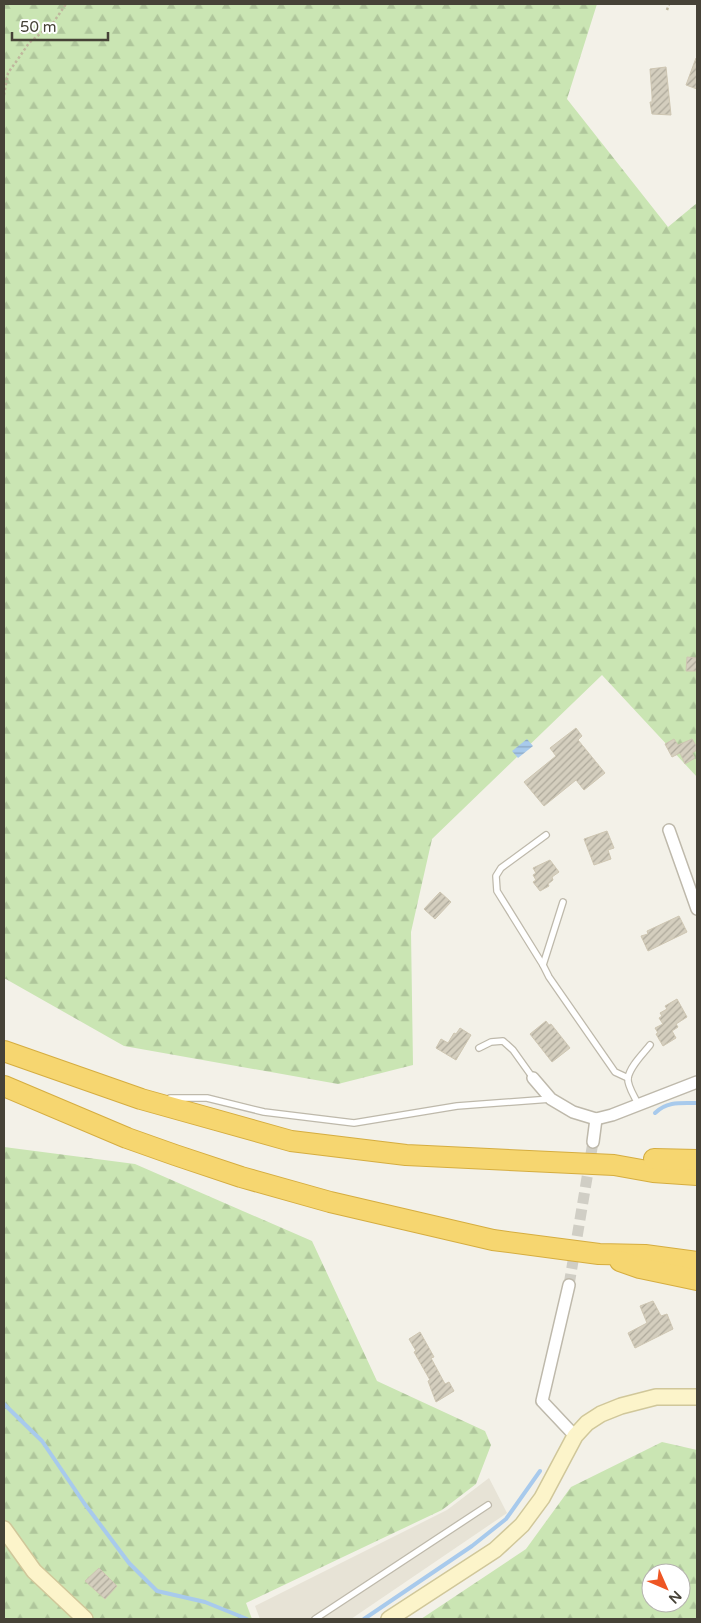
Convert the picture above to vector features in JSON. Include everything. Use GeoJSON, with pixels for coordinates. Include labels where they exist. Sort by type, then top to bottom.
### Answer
{"type":"FeatureCollection","features":[{"type":"Feature","properties":{"kind":"highway"},"geometry":{"type":"LineString","coordinates":[[4,1051],[142,1099],[291,1141],[406,1155],[614,1165],[653,1172],[697,1175]]}},
{"type":"Feature","properties":{"kind":"highway"},"geometry":{"type":"LineString","coordinates":[[4,1086],[127,1138],[241,1177],[330,1202],[493,1240],[599,1254],[645,1255],[697,1262]]}},
{"type":"Feature","properties":{"kind":"highway"},"geometry":{"type":"LineString","coordinates":[[614,1165],[654,1159],[697,1160]]}},
{"type":"Feature","properties":{"kind":"highway"},"geometry":{"type":"LineString","coordinates":[[599,1254],[640,1268],[697,1280]]}},
{"type":"Feature","properties":{"kind":"main road"},"geometry":{"type":"LineString","coordinates":[[389,1619],[495,1550],[522,1525],[542,1498],[575,1436],[587,1423],[601,1414],[621,1406],[656,1397],[697,1398]]}},
{"type":"Feature","properties":{"kind":"main road"},"geometry":{"type":"LineString","coordinates":[[4,1529],[34,1571],[85,1619]]}},
{"type":"Feature","properties":{"kind":"street"},"geometry":{"type":"LineString","coordinates":[[668,830],[697,909]]}},
{"type":"Feature","properties":{"kind":"street"},"geometry":{"type":"LineString","coordinates":[[533,1078],[551,1099],[573,1112],[596,1119],[697,1082]]}},
{"type":"Feature","properties":{"kind":"street"},"geometry":{"type":"LineString","coordinates":[[592,1142],[596,1119]]}},
{"type":"Feature","properties":{"kind":"street"},"geometry":{"type":"LineString","coordinates":[[569,1285],[542,1401],[575,1436]]}},
{"type":"Feature","properties":{"kind":"lane"},"geometry":{"type":"LineString","coordinates":[[546,835],[501,868],[496,876],[497,892],[549,977],[615,1072],[628,1078]]}},
{"type":"Feature","properties":{"kind":"lane"},"geometry":{"type":"LineString","coordinates":[[543,966],[563,902]]}},
{"type":"Feature","properties":{"kind":"lane"},"geometry":{"type":"LineString","coordinates":[[479,1048],[491,1042],[503,1041],[513,1050],[533,1078]]}},
{"type":"Feature","properties":{"kind":"lane"},"geometry":{"type":"LineString","coordinates":[[638,1104],[629,1086],[628,1078],[634,1064],[650,1045]]}},
{"type":"Feature","properties":{"kind":"lane"},"geometry":{"type":"LineString","coordinates":[[142,1099],[207,1098],[264,1112],[354,1123],[458,1106],[551,1099]]}},
{"type":"Feature","properties":{"kind":"lane"},"geometry":{"type":"LineString","coordinates":[[315,1619],[488,1505]]}},
{"type":"Feature","properties":{"kind":"path"},"geometry":{"type":"LineString","coordinates":[[4,95],[8,73],[29,43],[52,23],[66,4]]}},
{"type":"Feature","properties":{"kind":"path"},"geometry":{"type":"LineString","coordinates":[[667,10],[669,4]]}},
{"type":"Feature","properties":{"kind":"shaded area"},"geometry":{"type":"Polygon","coordinates":[[[489,1478],[507,1513],[351,1619],[260,1619],[255,1606],[447,1510],[489,1478]]]}},
{"type":"Feature","properties":{"kind":"green space"},"geometry":{"type":"Polygon","coordinates":[[[4,4],[597,4],[567,99],[668,227],[697,203],[697,777],[602,675],[432,839],[411,932],[413,1065],[338,1084],[124,1046],[4,978],[4,4]]]}},
{"type":"Feature","properties":{"kind":"green space"},"geometry":{"type":"Polygon","coordinates":[[[4,1147],[135,1164],[312,1241],[377,1381],[485,1431],[491,1445],[476,1484],[442,1510],[246,1603],[252,1619],[4,1619],[4,1147]]]}},
{"type":"Feature","properties":{"kind":"green space"},"geometry":{"type":"Polygon","coordinates":[[[662,1442],[697,1450],[697,1619],[421,1619],[526,1549],[571,1487],[662,1442]]]}},
{"type":"Feature","properties":{"kind":"water"},"geometry":{"type":"Polygon","coordinates":[[[527,739],[533,746],[518,758],[512,751],[527,739]]]}},
{"type":"Feature","properties":{"kind":"building"},"geometry":{"type":"Polygon","coordinates":[[[697,58],[697,89],[686,85],[697,58]]]}},
{"type":"Feature","properties":{"kind":"building"},"geometry":{"type":"Polygon","coordinates":[[[666,67],[671,115],[652,114],[650,69],[666,67]]]}},
{"type":"Feature","properties":{"kind":"building"},"geometry":{"type":"Polygon","coordinates":[[[687,657],[697,658],[697,671],[686,671],[687,657]]]}},
{"type":"Feature","properties":{"kind":"building"},"geometry":{"type":"Polygon","coordinates":[[[576,728],[582,736],[578,740],[605,773],[584,790],[576,780],[544,806],[524,782],[556,756],[550,748],[576,728]]]}},
{"type":"Feature","properties":{"kind":"building"},"geometry":{"type":"Polygon","coordinates":[[[674,739],[678,745],[692,739],[697,747],[697,750],[692,753],[695,758],[685,764],[680,753],[672,757],[665,744],[674,739]]]}},
{"type":"Feature","properties":{"kind":"building"},"geometry":{"type":"Polygon","coordinates":[[[607,831],[614,848],[608,850],[611,859],[594,865],[584,839],[607,831]]]}},
{"type":"Feature","properties":{"kind":"building"},"geometry":{"type":"Polygon","coordinates":[[[550,860],[559,872],[552,877],[553,880],[548,884],[549,886],[540,891],[533,882],[536,880],[533,875],[536,873],[533,868],[550,860]]]}},
{"type":"Feature","properties":{"kind":"building"},"geometry":{"type":"Polygon","coordinates":[[[440,892],[451,902],[435,919],[424,909],[440,892]]]}},
{"type":"Feature","properties":{"kind":"building"},"geometry":{"type":"Polygon","coordinates":[[[679,916],[687,932],[648,951],[641,936],[648,934],[647,931],[679,916]]]}},
{"type":"Feature","properties":{"kind":"building"},"geometry":{"type":"Polygon","coordinates":[[[677,999],[687,1017],[676,1024],[678,1027],[672,1031],[676,1038],[663,1046],[656,1034],[658,1033],[655,1028],[663,1024],[659,1018],[662,1016],[660,1013],[667,1009],[665,1006],[677,999]]]}},
{"type":"Feature","properties":{"kind":"building"},"geometry":{"type":"Polygon","coordinates":[[[546,1021],[549,1025],[551,1024],[570,1048],[552,1062],[530,1034],[546,1021]]]}},
{"type":"Feature","properties":{"kind":"building"},"geometry":{"type":"Polygon","coordinates":[[[460,1028],[471,1035],[456,1060],[436,1048],[441,1039],[448,1043],[454,1033],[456,1034],[460,1028]]]}},
{"type":"Feature","properties":{"kind":"building"},"geometry":{"type":"Polygon","coordinates":[[[653,1301],[661,1316],[667,1314],[673,1329],[635,1348],[628,1333],[647,1323],[640,1306],[653,1301]]]}},
{"type":"Feature","properties":{"kind":"building"},"geometry":{"type":"Polygon","coordinates":[[[420,1332],[434,1357],[431,1358],[445,1384],[449,1382],[454,1391],[436,1402],[428,1381],[430,1380],[409,1339],[420,1332]]]}},
{"type":"Feature","properties":{"kind":"building"},"geometry":{"type":"Polygon","coordinates":[[[99,1568],[117,1586],[105,1599],[85,1581],[99,1568]]]}},
{"type":"Feature","properties":{"kind":"waterway"},"geometry":{"type":"LineString","coordinates":[[655,1113],[664,1106],[680,1103],[697,1103]]}},
{"type":"Feature","properties":{"kind":"waterway"},"geometry":{"type":"LineString","coordinates":[[4,1404],[42,1441],[84,1503],[129,1563],[157,1591],[205,1602],[247,1619]]}},
{"type":"Feature","properties":{"kind":"waterway"},"geometry":{"type":"LineString","coordinates":[[364,1619],[472,1546],[506,1519],[540,1471]]}},
{"type":"Feature","properties":{"kind":"tunnel"},"geometry":{"type":"LineString","coordinates":[[569,1285],[593,1142]]}}]}
